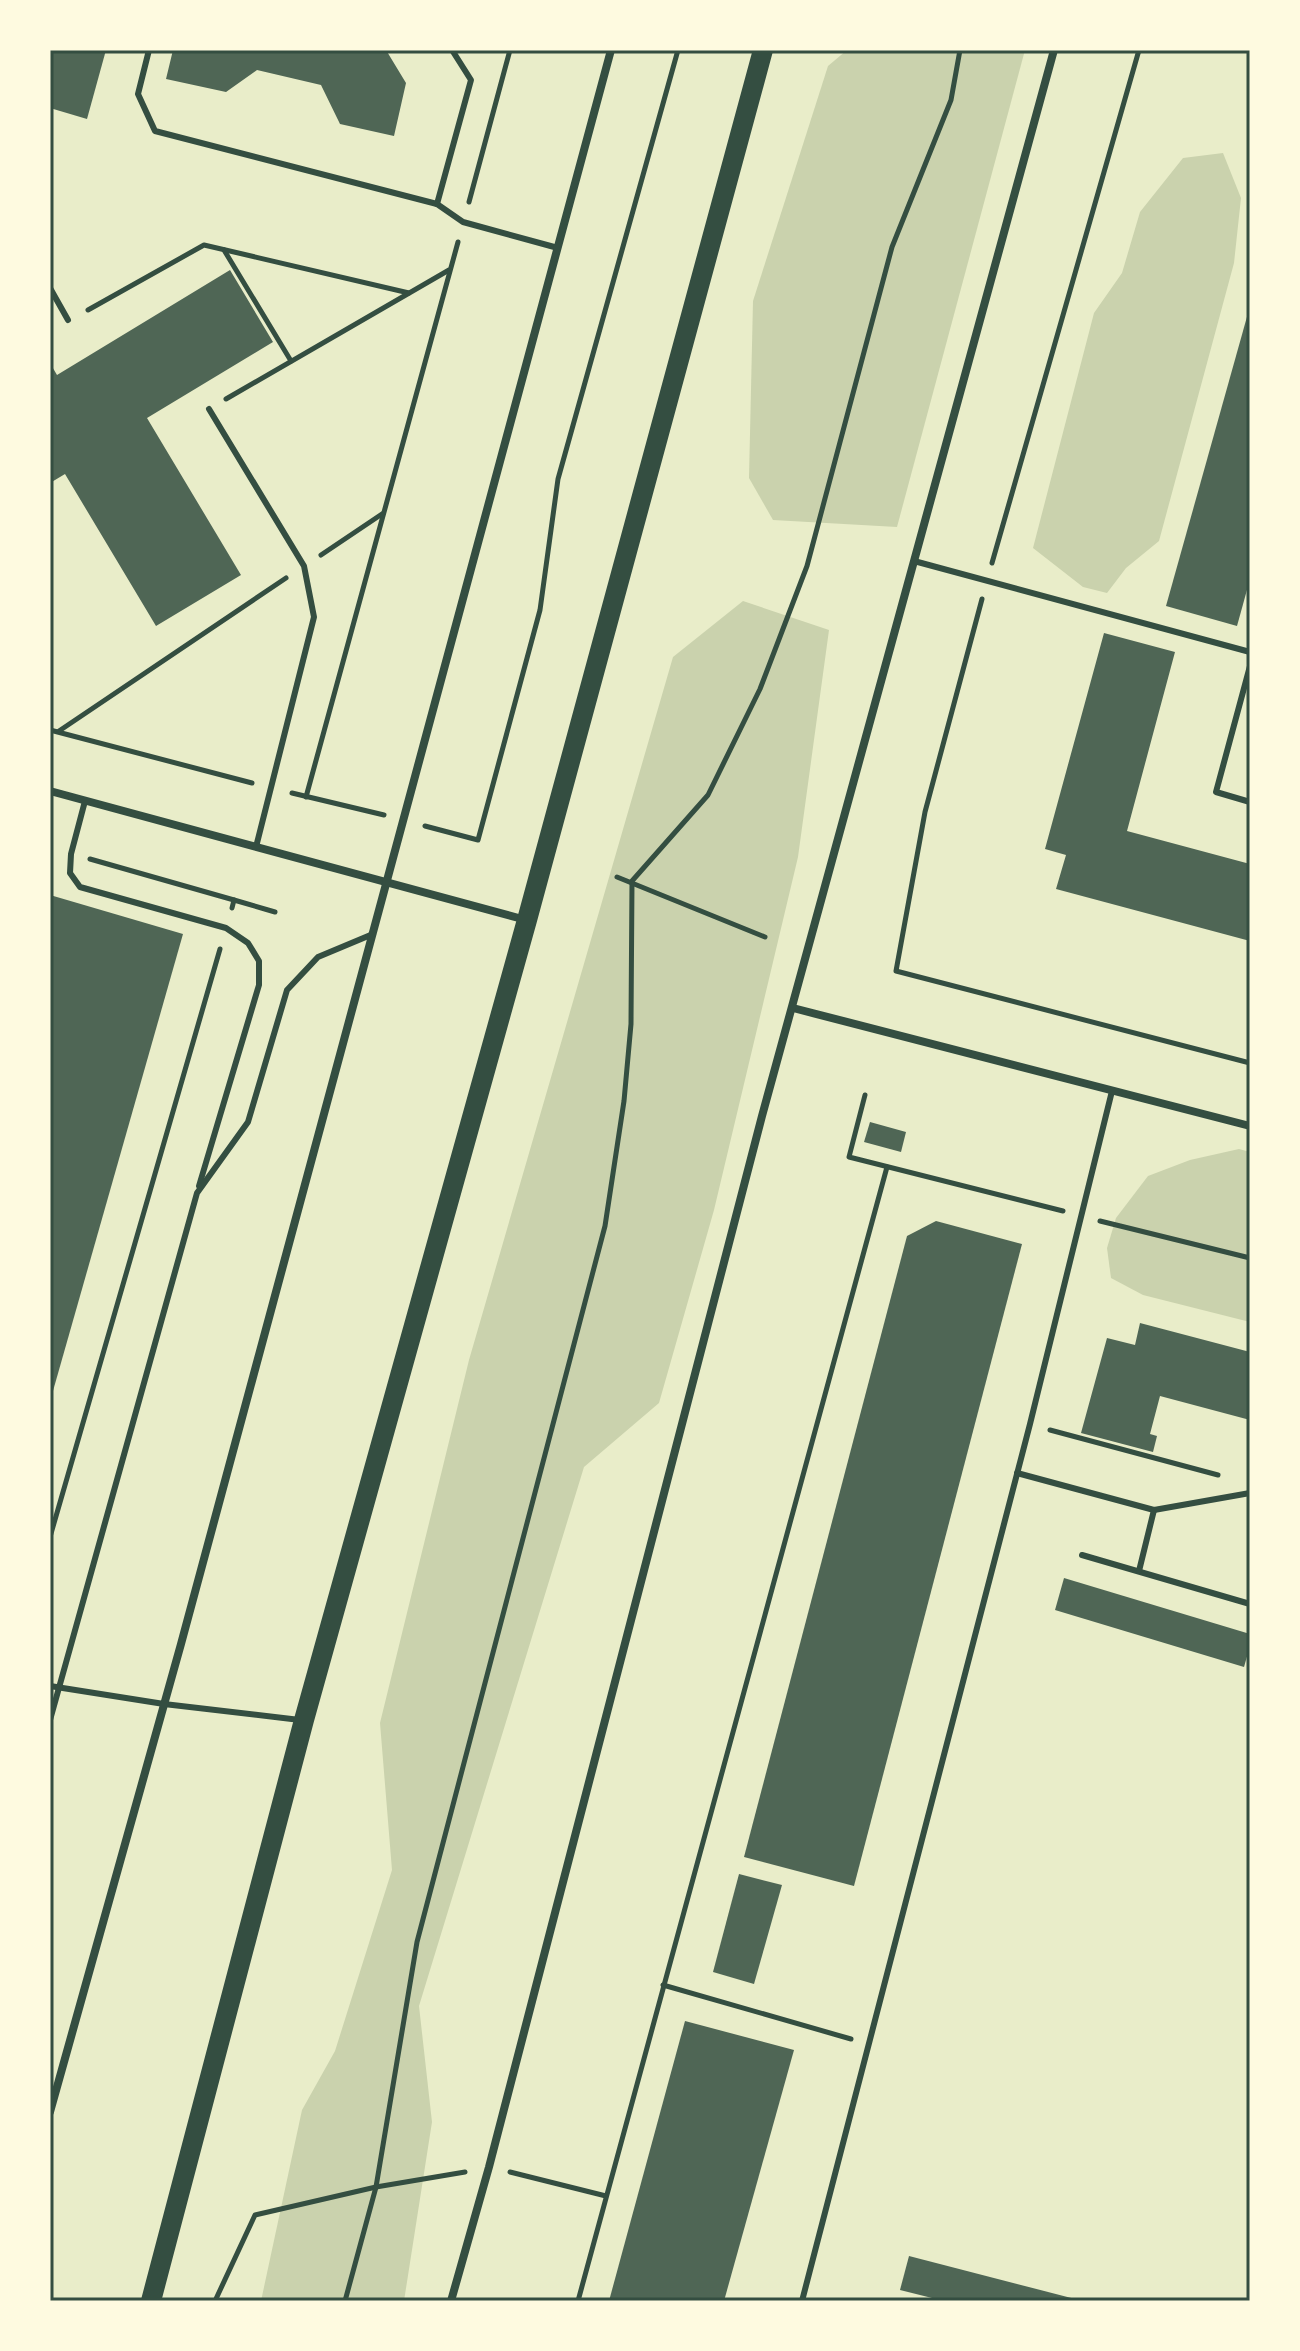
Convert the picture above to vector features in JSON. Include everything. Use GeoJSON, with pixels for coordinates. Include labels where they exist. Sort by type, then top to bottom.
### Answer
{"type":"FeatureCollection","features":[{"type":"Feature","properties":{"kind":"main road"},"geometry":{"type":"LineString","coordinates":[[151,2301],[304,1720],[527,920],[763,50]]}},
{"type":"Feature","properties":{"kind":"street"},"geometry":{"type":"LineString","coordinates":[[50,2112],[164,1704],[611,50]]}},
{"type":"Feature","properties":{"kind":"street"},"geometry":{"type":"LineString","coordinates":[[451,2301],[489,2167],[762,1116],[1054,50]]}},
{"type":"Feature","properties":{"kind":"street"},"geometry":{"type":"LineString","coordinates":[[50,791],[527,920]]}},
{"type":"Feature","properties":{"kind":"street"},"geometry":{"type":"LineString","coordinates":[[793,1008],[1250,1126]]}},
{"type":"Feature","properties":{"kind":"lane"},"geometry":{"type":"LineString","coordinates":[[149,50],[138,94],[155,131],[437,204],[463,222],[558,248]]}},
{"type":"Feature","properties":{"kind":"lane"},"geometry":{"type":"LineString","coordinates":[[437,204],[471,80],[452,50]]}},
{"type":"Feature","properties":{"kind":"lane"},"geometry":{"type":"LineString","coordinates":[[50,288],[68,320]]}},
{"type":"Feature","properties":{"kind":"lane"},"geometry":{"type":"LineString","coordinates":[[209,409],[304,566],[314,617],[256,847]]}},
{"type":"Feature","properties":{"kind":"lane"},"geometry":{"type":"LineString","coordinates":[[914,561],[1250,652]]}},
{"type":"Feature","properties":{"kind":"lane"},"geometry":{"type":"LineString","coordinates":[[1250,666],[1216,792],[1250,802]]}},
{"type":"Feature","properties":{"kind":"lane"},"geometry":{"type":"LineString","coordinates":[[50,1720],[197,1193],[259,985],[259,961],[248,943],[226,928],[80,887],[70,873],[71,854],[85,801]]}},
{"type":"Feature","properties":{"kind":"lane"},"geometry":{"type":"LineString","coordinates":[[197,1193],[248,1122],[287,990],[318,957],[373,934]]}},
{"type":"Feature","properties":{"kind":"lane"},"geometry":{"type":"LineString","coordinates":[[802,2301],[1030,1424],[1112,1091]]}},
{"type":"Feature","properties":{"kind":"lane"},"geometry":{"type":"LineString","coordinates":[[1017,1473],[1154,1510],[1250,1493]]}},
{"type":"Feature","properties":{"kind":"lane"},"geometry":{"type":"LineString","coordinates":[[1139,1571],[1154,1510]]}},
{"type":"Feature","properties":{"kind":"lane"},"geometry":{"type":"LineString","coordinates":[[1082,1555],[1250,1604]]}},
{"type":"Feature","properties":{"kind":"lane"},"geometry":{"type":"LineString","coordinates":[[50,1686],[164,1704],[304,1720]]}},
{"type":"Feature","properties":{"kind":"path"},"geometry":{"type":"LineString","coordinates":[[50,730],[306,797],[510,50]]}},
{"type":"Feature","properties":{"kind":"path"},"geometry":{"type":"LineString","coordinates":[[478,840],[540,610],[558,479],[678,50]]}},
{"type":"Feature","properties":{"kind":"path"},"geometry":{"type":"LineString","coordinates":[[345,2301],[376,2187],[417,1942],[605,1226],[624,1101],[631,1024],[632,881],[708,795],[760,689],[807,566],[892,247],[951,100],[960,50]]}},
{"type":"Feature","properties":{"kind":"path"},"geometry":{"type":"LineString","coordinates":[[1139,50],[987,581],[925,812],[896,971],[1250,1063]]}},
{"type":"Feature","properties":{"kind":"path"},"geometry":{"type":"LineString","coordinates":[[68,320],[204,245],[409,293]]}},
{"type":"Feature","properties":{"kind":"path"},"geometry":{"type":"LineString","coordinates":[[224,250],[291,361]]}},
{"type":"Feature","properties":{"kind":"path"},"geometry":{"type":"LineString","coordinates":[[209,409],[450,269]]}},
{"type":"Feature","properties":{"kind":"path"},"geometry":{"type":"LineString","coordinates":[[58,732],[382,514]]}},
{"type":"Feature","properties":{"kind":"path"},"geometry":{"type":"LineString","coordinates":[[71,854],[275,912]]}},
{"type":"Feature","properties":{"kind":"path"},"geometry":{"type":"LineString","coordinates":[[617,877],[765,937]]}},
{"type":"Feature","properties":{"kind":"path"},"geometry":{"type":"LineString","coordinates":[[50,1537],[234,900]]}},
{"type":"Feature","properties":{"kind":"path"},"geometry":{"type":"LineString","coordinates":[[865,1095],[849,1157],[1250,1258]]}},
{"type":"Feature","properties":{"kind":"path"},"geometry":{"type":"LineString","coordinates":[[578,2301],[887,1167]]}},
{"type":"Feature","properties":{"kind":"path"},"geometry":{"type":"LineString","coordinates":[[1030,1424],[1221,1476]]}},
{"type":"Feature","properties":{"kind":"path"},"geometry":{"type":"LineString","coordinates":[[663,1985],[867,2044]]}},
{"type":"Feature","properties":{"kind":"path"},"geometry":{"type":"LineString","coordinates":[[215,2301],[255,2215],[376,2187],[489,2167],[606,2196]]}},
{"type":"Feature","properties":{"kind":"green space"},"geometry":{"type":"Polygon","coordinates":[[[847,50],[1025,50],[897,527],[773,520],[749,478],[753,301],[828,66],[847,50]]]}},
{"type":"Feature","properties":{"kind":"green space"},"geometry":{"type":"Polygon","coordinates":[[[1223,153],[1241,198],[1234,263],[1159,541],[1126,568],[1107,593],[1083,587],[1033,548],[1094,313],[1122,273],[1140,212],[1183,158],[1223,153]]]}},
{"type":"Feature","properties":{"kind":"green space"},"geometry":{"type":"Polygon","coordinates":[[[743,601],[829,630],[798,857],[714,1210],[659,1403],[584,1467],[419,2006],[432,2122],[404,2301],[261,2301],[302,2110],[335,2051],[392,1870],[380,1723],[469,1360],[673,657],[743,601]]]}},
{"type":"Feature","properties":{"kind":"green space"},"geometry":{"type":"Polygon","coordinates":[[[1239,1149],[1250,1152],[1250,1322],[1143,1295],[1111,1278],[1107,1248],[1116,1218],[1148,1176],[1190,1160],[1239,1149]]]}},
{"type":"Feature","properties":{"kind":"building"},"geometry":{"type":"Polygon","coordinates":[[[50,50],[106,50],[87,119],[50,108],[50,50]]]}},
{"type":"Feature","properties":{"kind":"building"},"geometry":{"type":"Polygon","coordinates":[[[173,50],[386,50],[406,83],[394,136],[340,124],[321,85],[257,70],[226,92],[166,79],[173,50]]]}},
{"type":"Feature","properties":{"kind":"building"},"geometry":{"type":"Polygon","coordinates":[[[230,270],[273,342],[147,418],[241,575],[156,626],[65,474],[50,483],[50,363],[57,375],[230,270]]]}},
{"type":"Feature","properties":{"kind":"building"},"geometry":{"type":"Polygon","coordinates":[[[1250,306],[1250,579],[1237,626],[1166,606],[1250,306]]]}},
{"type":"Feature","properties":{"kind":"building"},"geometry":{"type":"Polygon","coordinates":[[[1104,633],[1175,652],[1127,831],[1250,864],[1250,941],[1056,889],[1066,855],[1045,849],[1104,633]]]}},
{"type":"Feature","properties":{"kind":"building"},"geometry":{"type":"Polygon","coordinates":[[[50,895],[183,934],[51,1398],[50,1398],[50,895]]]}},
{"type":"Feature","properties":{"kind":"building"},"geometry":{"type":"Polygon","coordinates":[[[870,1122],[906,1132],[901,1152],[864,1142],[870,1122]]]}},
{"type":"Feature","properties":{"kind":"building"},"geometry":{"type":"Polygon","coordinates":[[[936,1221],[1022,1244],[854,1886],[744,1857],[907,1236],[936,1221]]]}},
{"type":"Feature","properties":{"kind":"building"},"geometry":{"type":"Polygon","coordinates":[[[1140,1323],[1250,1352],[1250,1420],[1160,1396],[1150,1434],[1157,1436],[1153,1452],[1081,1433],[1107,1338],[1135,1345],[1140,1323]]]}},
{"type":"Feature","properties":{"kind":"building"},"geometry":{"type":"Polygon","coordinates":[[[1064,1578],[1250,1634],[1244,1667],[1055,1610],[1064,1578]]]}},
{"type":"Feature","properties":{"kind":"building"},"geometry":{"type":"Polygon","coordinates":[[[739,1874],[782,1885],[754,1984],[713,1972],[739,1874]]]}},
{"type":"Feature","properties":{"kind":"building"},"geometry":{"type":"Polygon","coordinates":[[[685,2021],[794,2050],[724,2301],[609,2301],[685,2021]]]}},
{"type":"Feature","properties":{"kind":"building"},"geometry":{"type":"Polygon","coordinates":[[[909,2256],[1079,2300],[944,2301],[900,2290],[909,2256]]]}}]}
